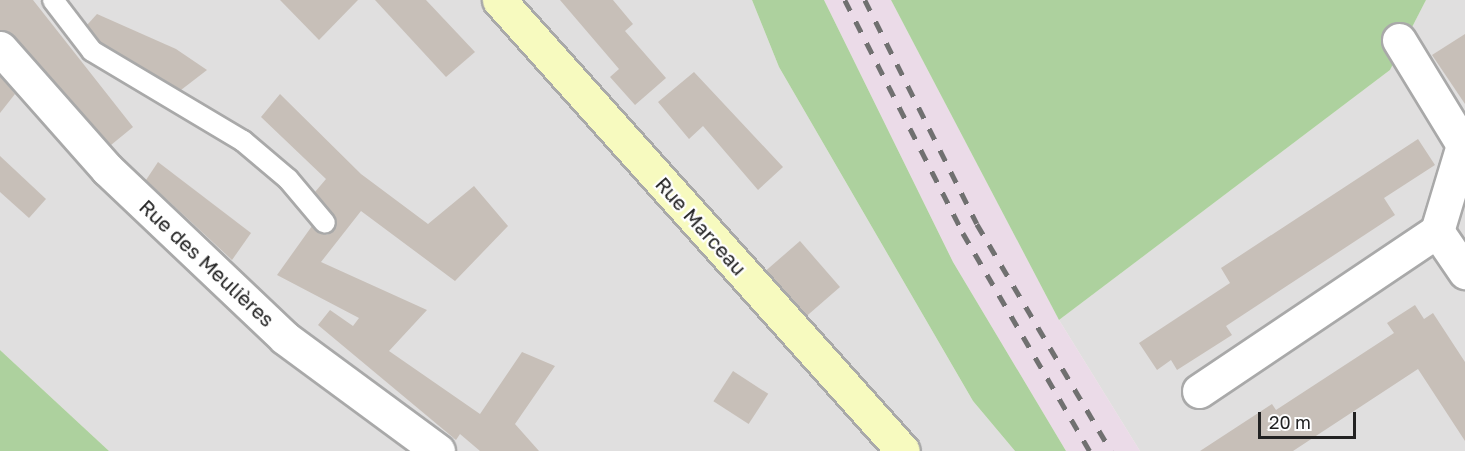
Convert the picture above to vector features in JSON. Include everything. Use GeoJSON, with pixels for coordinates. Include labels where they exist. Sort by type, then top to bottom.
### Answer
{"type":"FeatureCollection","features":[{"type":"Feature","properties":{"kind":"main road","name":"Rue Marceau"},"geometry":{"type":"LineString","coordinates":[[499,0],[903,451]]}},
{"type":"Feature","properties":{"kind":"street"},"geometry":{"type":"LineString","coordinates":[[1199,391],[1437,231],[1463,145],[1399,40]]}},
{"type":"Feature","properties":{"kind":"street","name":"Rue des Meulières"},"geometry":{"type":"LineString","coordinates":[[0,48],[107,169],[285,338],[438,451]]}},
{"type":"Feature","properties":{"kind":"street"},"geometry":{"type":"LineString","coordinates":[[1437,231],[1465,272]]}},
{"type":"Feature","properties":{"kind":"lane"},"geometry":{"type":"LineString","coordinates":[[53,0],[92,51],[243,141],[288,179],[325,223]]}},
{"type":"Feature","properties":{"kind":"shaded area"},"geometry":{"type":"Polygon","coordinates":[[[0,0],[752,0],[779,67],[973,401],[1015,451],[109,451],[0,350],[0,0]]]}},
{"type":"Feature","properties":{"kind":"shaded area"},"geometry":{"type":"Polygon","coordinates":[[[824,0],[891,0],[1059,320],[1140,451],[1066,451],[953,262],[824,0]]]}},
{"type":"Feature","properties":{"kind":"shaded area"},"geometry":{"type":"Polygon","coordinates":[[[1426,0],[1465,0],[1465,451],[1140,451],[1059,320],[1390,70],[1426,0]]]}},
{"type":"Feature","properties":{"kind":"green space"},"geometry":{"type":"Polygon","coordinates":[[[752,0],[824,0],[953,262],[1066,451],[1015,451],[973,401],[779,67],[752,0]]]}},
{"type":"Feature","properties":{"kind":"green space"},"geometry":{"type":"Polygon","coordinates":[[[891,0],[1426,0],[1390,70],[1059,320],[891,0]]]}},
{"type":"Feature","properties":{"kind":"green space"},"geometry":{"type":"Polygon","coordinates":[[[0,350],[109,451],[0,451],[0,350]]]}},
{"type":"Feature","properties":{"kind":"building"},"geometry":{"type":"Polygon","coordinates":[[[0,0],[33,0],[133,127],[111,145],[14,36],[0,30],[0,0]]]}},
{"type":"Feature","properties":{"kind":"building"},"geometry":{"type":"Polygon","coordinates":[[[280,0],[358,0],[319,40],[280,0]]]}},
{"type":"Feature","properties":{"kind":"building"},"geometry":{"type":"Polygon","coordinates":[[[375,0],[426,0],[475,52],[446,77],[375,0]]]}},
{"type":"Feature","properties":{"kind":"building"},"geometry":{"type":"Polygon","coordinates":[[[560,0],[613,0],[633,24],[625,31],[666,78],[635,105],[610,77],[619,69],[560,0]]]}},
{"type":"Feature","properties":{"kind":"building"},"geometry":{"type":"Polygon","coordinates":[[[97,14],[176,49],[207,70],[181,90],[100,42],[87,25],[97,14]]]}},
{"type":"Feature","properties":{"kind":"building"},"geometry":{"type":"Polygon","coordinates":[[[1465,34],[1465,104],[1432,55],[1465,34]]]}},
{"type":"Feature","properties":{"kind":"building"},"geometry":{"type":"Polygon","coordinates":[[[694,72],[783,167],[758,190],[703,126],[689,139],[658,102],[694,72]]]}},
{"type":"Feature","properties":{"kind":"building"},"geometry":{"type":"Polygon","coordinates":[[[0,76],[15,94],[0,113],[0,76]]]}},
{"type":"Feature","properties":{"kind":"building"},"geometry":{"type":"Polygon","coordinates":[[[280,94],[361,174],[428,224],[474,186],[508,226],[455,281],[361,211],[321,262],[427,310],[389,351],[480,414],[522,352],[555,366],[515,424],[539,451],[480,451],[460,434],[456,440],[318,325],[330,310],[353,326],[359,318],[277,275],[312,226],[327,235],[337,221],[315,192],[326,179],[261,117],[280,94]]]}},
{"type":"Feature","properties":{"kind":"building"},"geometry":{"type":"Polygon","coordinates":[[[1418,139],[1435,165],[1384,198],[1395,215],[1226,326],[1232,335],[1177,370],[1171,360],[1157,370],[1139,343],[1230,283],[1221,268],[1418,139]]]}},
{"type":"Feature","properties":{"kind":"building"},"geometry":{"type":"Polygon","coordinates":[[[0,156],[46,199],[29,218],[0,192],[0,156]]]}},
{"type":"Feature","properties":{"kind":"building"},"geometry":{"type":"Polygon","coordinates":[[[158,162],[251,233],[232,260],[146,180],[158,162]]]}},
{"type":"Feature","properties":{"kind":"building"},"geometry":{"type":"Polygon","coordinates":[[[800,241],[840,287],[806,317],[766,271],[800,241]]]}},
{"type":"Feature","properties":{"kind":"building"},"geometry":{"type":"Polygon","coordinates":[[[1415,305],[1424,319],[1433,313],[1465,362],[1465,441],[1418,369],[1293,451],[1200,451],[1272,404],[1276,410],[1394,333],[1387,323],[1415,305]]]}},
{"type":"Feature","properties":{"kind":"building"},"geometry":{"type":"Polygon","coordinates":[[[733,371],[768,394],[749,424],[713,401],[733,371]]]}},
{"type":"Feature","properties":{"kind":"railway"},"geometry":{"type":"LineString","coordinates":[[845,0],[963,233],[1090,451]]}},
{"type":"Feature","properties":{"kind":"railway"},"geometry":{"type":"LineString","coordinates":[[865,0],[977,224],[1111,451]]}}]}
